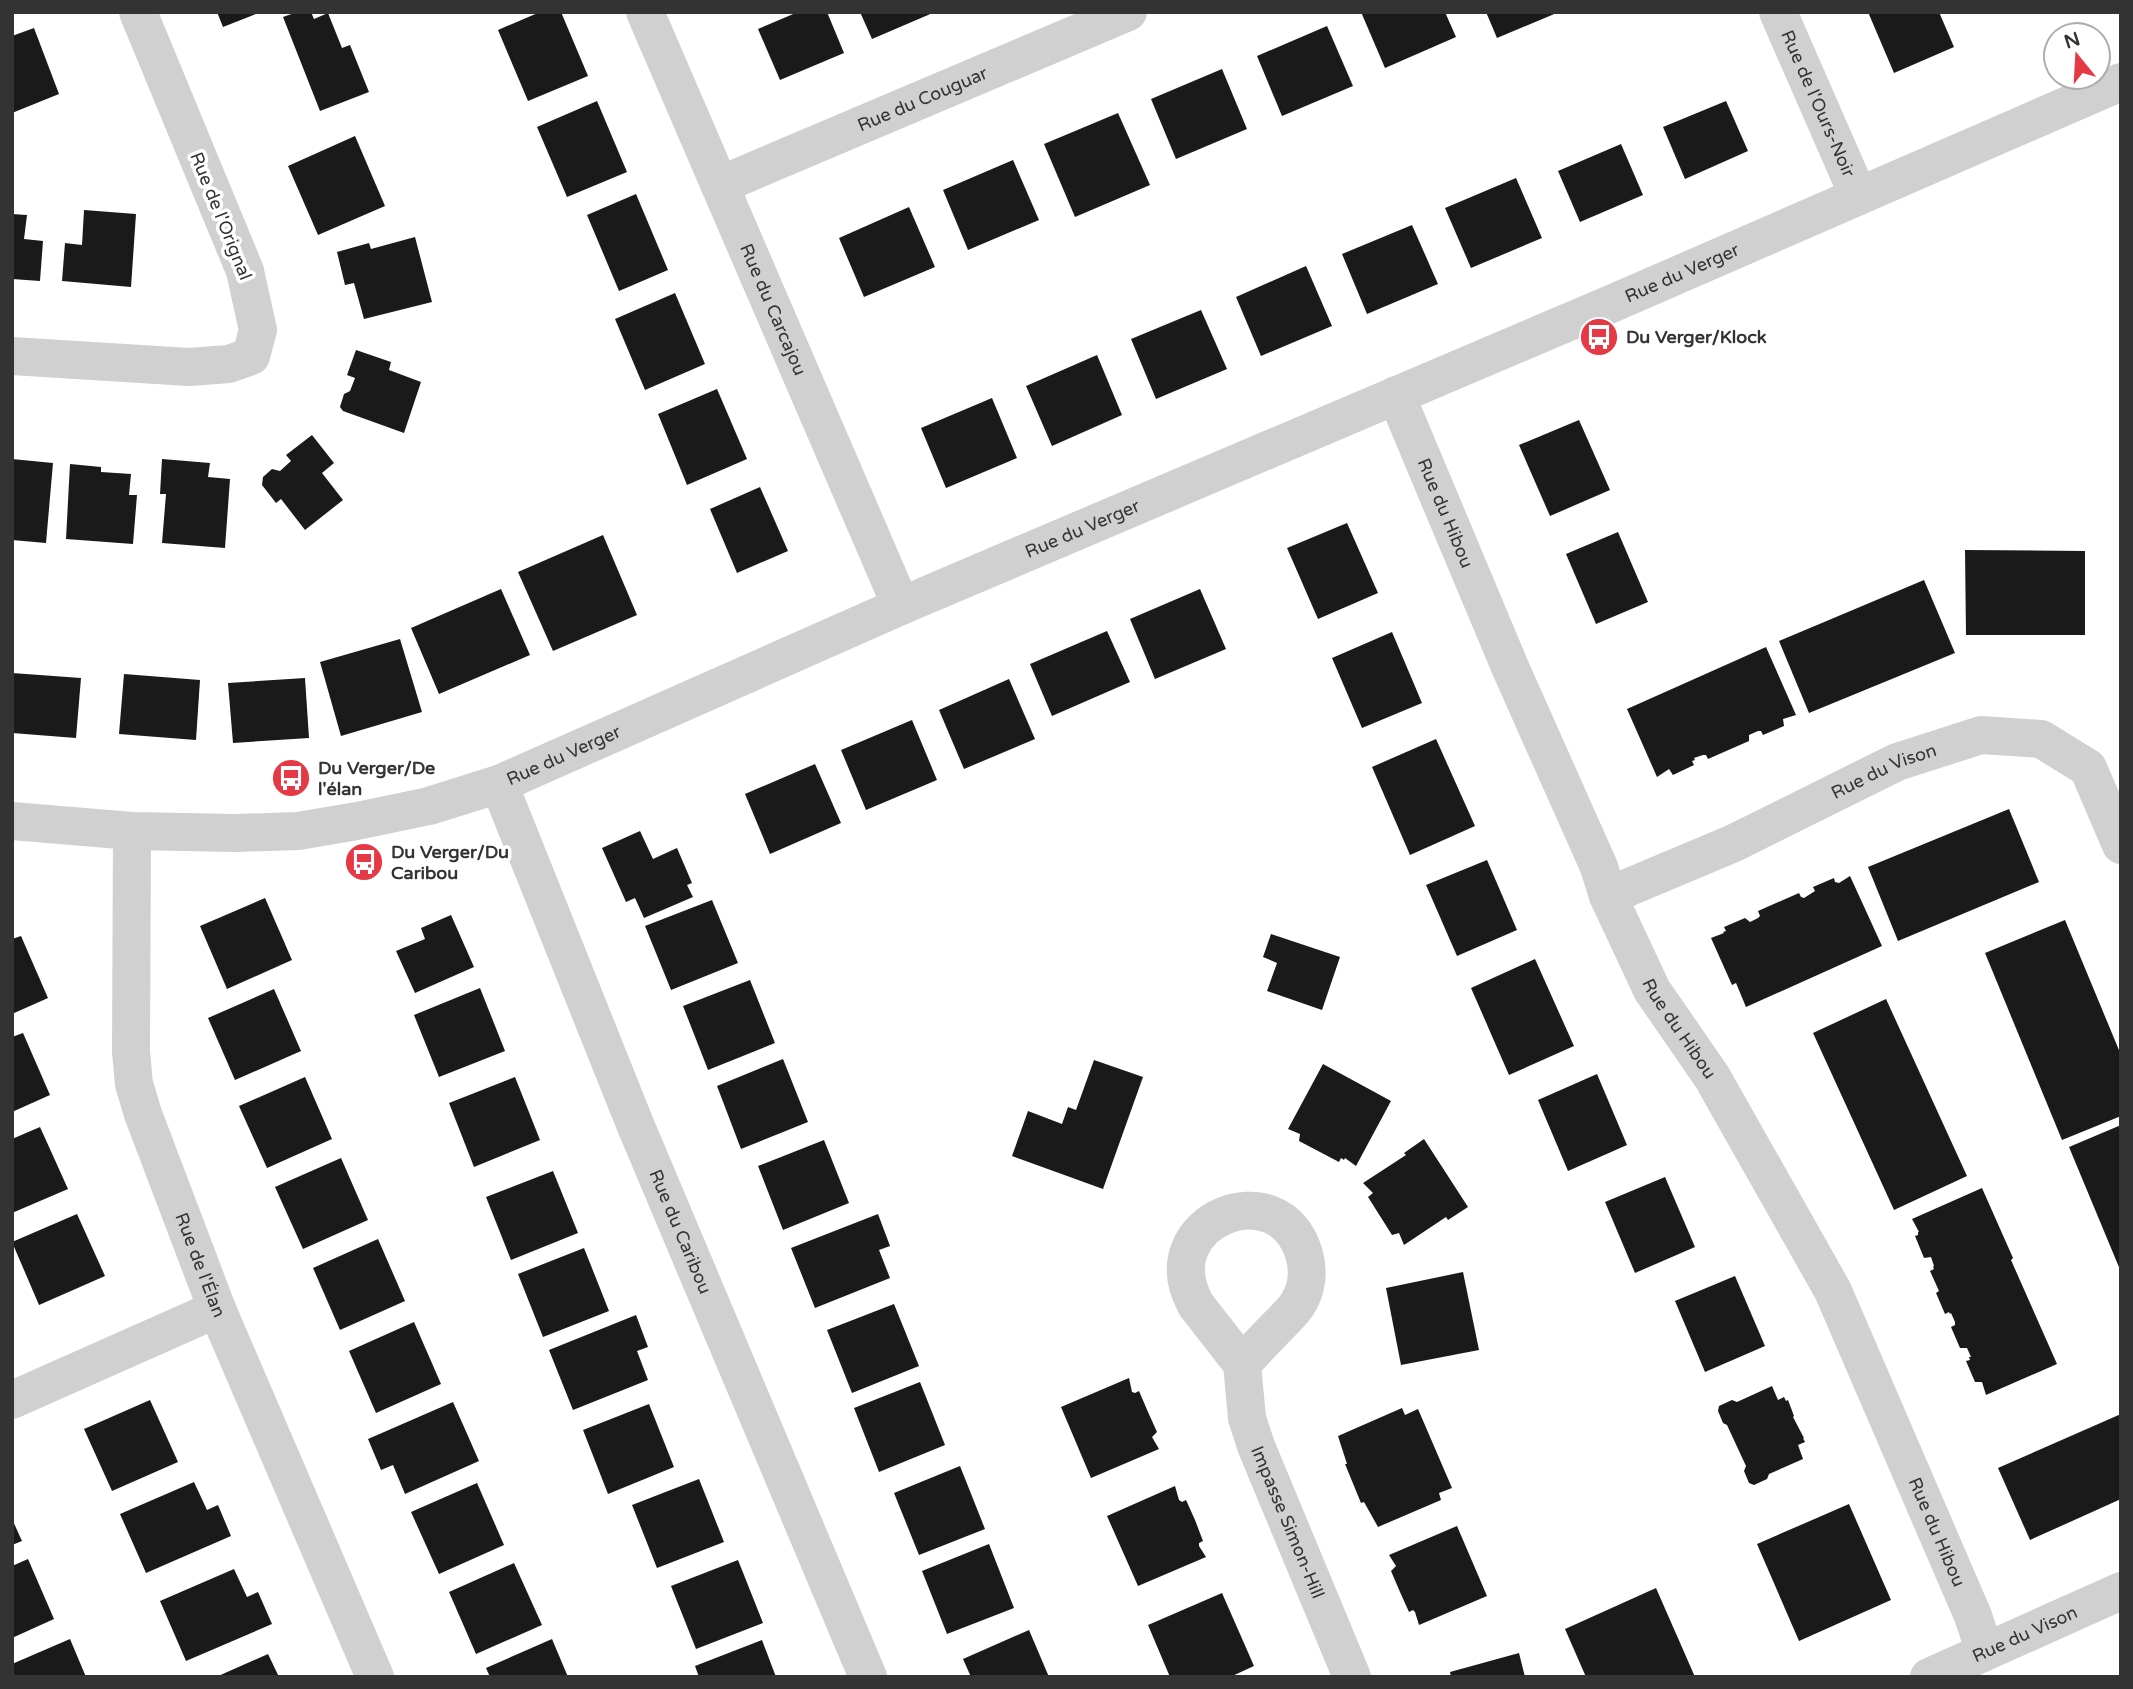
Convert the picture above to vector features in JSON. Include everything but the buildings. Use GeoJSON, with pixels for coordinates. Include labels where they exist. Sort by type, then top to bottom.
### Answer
{"type":"FeatureCollection","features":[{"type":"Feature","properties":{"kind":"street","name":"Rue de l'Orignal"},"geometry":{"type":"LineString","coordinates":[[12,356],[189,367],[229,364],[251,356],[258,330],[245,271],[138,12]]}},
{"type":"Feature","properties":{"kind":"street","name":"Rue du Carcajou"},"geometry":{"type":"LineString","coordinates":[[645,12],[901,606]]}},
{"type":"Feature","properties":{"kind":"street","name":"Rue du Couguar"},"geometry":{"type":"LineString","coordinates":[[720,185],[1128,12]]}},
{"type":"Feature","properties":{"kind":"street","name":"Rue de l'Ours-Noir"},"geometry":{"type":"LineString","coordinates":[[1778,12],[1858,195]]}},
{"type":"Feature","properties":{"kind":"street","name":"Rue du Verger"},"geometry":{"type":"LineString","coordinates":[[12,821],[132,831],[298,831],[429,806],[499,784],[901,606],[1611,304],[2121,82]]}},
{"type":"Feature","properties":{"kind":"street","name":"Rue du Hibou"},"geometry":{"type":"LineString","coordinates":[[1396,395],[1510,667],[1599,867],[1608,896],[1652,990],[1712,1077],[1833,1292],[1973,1616],[1985,1652]]}},
{"type":"Feature","properties":{"kind":"street","name":"Rue du Vison"},"geometry":{"type":"LineString","coordinates":[[1608,896],[1734,843],[1897,762],[1981,735],[2041,740],[2088,768],[2121,845]]}},
{"type":"Feature","properties":{"kind":"street","name":"Rue du Caribou"},"geometry":{"type":"LineString","coordinates":[[499,784],[635,1124],[868,1677]]}},
{"type":"Feature","properties":{"kind":"street","name":"Rue de l'Élan"},"geometry":{"type":"LineString","coordinates":[[132,831],[131,1052],[134,1084],[218,1308],[375,1677]]}},
{"type":"Feature","properties":{"kind":"street"},"geometry":{"type":"LineString","coordinates":[[12,1400],[218,1308]]}},
{"type":"Feature","properties":{"kind":"street","name":"Impasse Simon-Hill"},"geometry":{"type":"LineString","coordinates":[[1242,1364],[1247,1418],[1256,1446],[1352,1677]]}},
{"type":"Feature","properties":{"kind":"street","name":"Rue du Vison"},"geometry":{"type":"LineString","coordinates":[[1929,1677],[2121,1591]]}},
{"type":"Feature","properties":{"kind":"place","name":"Du Verger/Klock"},"geometry":{"type":"Point","coordinates":[1599,337]}},
{"type":"Feature","properties":{"kind":"place","name":"Du Verger/De l'élan"},"geometry":{"type":"Point","coordinates":[291,778]}},
{"type":"Feature","properties":{"kind":"place","name":"Du Verger/Du Caribou"},"geometry":{"type":"Point","coordinates":[364,862]}}]}
